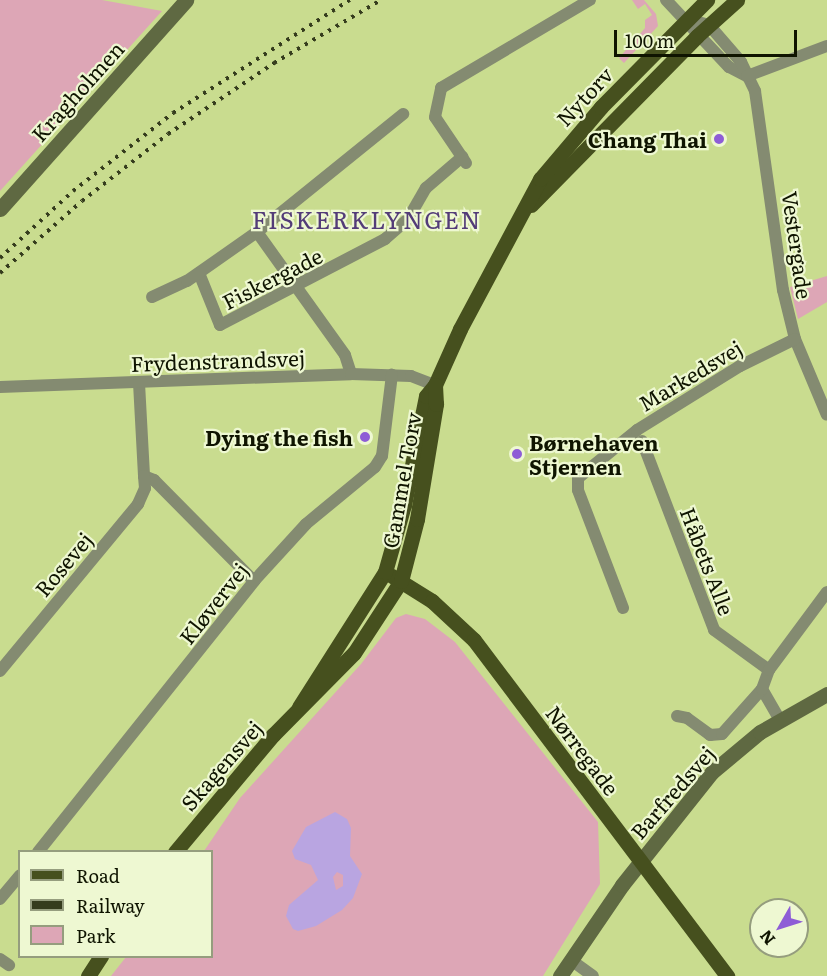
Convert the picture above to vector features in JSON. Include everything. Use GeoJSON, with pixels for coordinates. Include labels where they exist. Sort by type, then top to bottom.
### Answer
{"type":"FeatureCollection","features":[{"type":"Feature","properties":{"kind":"main road","name":"Nytorv"},"geometry":{"type":"LineString","coordinates":[[545,183],[601,107],[707,0]]}},
{"type":"Feature","properties":{"kind":"main road","name":"Nytorv"},"geometry":{"type":"LineString","coordinates":[[545,183],[737,0]]}},
{"type":"Feature","properties":{"kind":"main road","name":"Gammel Torv"},"geometry":{"type":"LineString","coordinates":[[385,572],[404,505],[426,396],[435,385],[464,320],[520,216],[545,183]]}},
{"type":"Feature","properties":{"kind":"main road","name":"Gammel Torv"},"geometry":{"type":"LineString","coordinates":[[401,581],[417,519],[435,385]]}},
{"type":"Feature","properties":{"kind":"main road","name":"Nørregade"},"geometry":{"type":"LineString","coordinates":[[385,572],[451,616],[474,640],[726,976]]}},
{"type":"Feature","properties":{"kind":"main road","name":"Skagensvej"},"geometry":{"type":"LineString","coordinates":[[299,706],[385,572]]}},
{"type":"Feature","properties":{"kind":"main road","name":"Skagensvej"},"geometry":{"type":"LineString","coordinates":[[177,850],[299,706],[354,653],[401,581]]}},
{"type":"Feature","properties":{"kind":"main road"},"geometry":{"type":"LineString","coordinates":[[88,976],[100,958]]}},
{"type":"Feature","properties":{"kind":"street","name":"Kragholmen"},"geometry":{"type":"LineString","coordinates":[[0,209],[186,0]]}},
{"type":"Feature","properties":{"kind":"street","name":"Fiskergade"},"geometry":{"type":"LineString","coordinates":[[199,273],[220,325],[297,283],[340,265],[385,239],[408,219],[426,188],[464,160],[435,117],[441,88],[591,0]]}},
{"type":"Feature","properties":{"kind":"street"},"geometry":{"type":"LineString","coordinates":[[666,0],[703,30],[729,67],[747,76],[827,46]]}},
{"type":"Feature","properties":{"kind":"street","name":"Vestergade"},"geometry":{"type":"LineString","coordinates":[[747,76],[755,92],[764,145],[783,290],[795,339],[827,415]]}},
{"type":"Feature","properties":{"kind":"street","name":"Fiskergade"},"geometry":{"type":"LineString","coordinates":[[152,297],[199,273],[257,232],[403,114]]}},
{"type":"Feature","properties":{"kind":"street"},"geometry":{"type":"LineString","coordinates":[[257,232],[297,283],[314,316],[345,355],[351,374]]}},
{"type":"Feature","properties":{"kind":"street","name":"Markedsvej"},"geometry":{"type":"LineString","coordinates":[[623,608],[578,490],[578,478],[637,430],[740,366],[795,339]]}},
{"type":"Feature","properties":{"kind":"street","name":"Frydenstrandsvej"},"geometry":{"type":"LineString","coordinates":[[0,387],[351,374],[411,376],[435,385]]}},
{"type":"Feature","properties":{"kind":"street","name":"Kløvervej"},"geometry":{"type":"LineString","coordinates":[[40,850],[254,581],[306,524],[375,467],[382,456],[392,375]]}},
{"type":"Feature","properties":{"kind":"street","name":"Rosevej"},"geometry":{"type":"LineString","coordinates":[[0,671],[138,504],[145,488],[139,382]]}},
{"type":"Feature","properties":{"kind":"street","name":"Håbets Alle"},"geometry":{"type":"LineString","coordinates":[[642,441],[714,630],[769,670]]}},
{"type":"Feature","properties":{"kind":"street"},"geometry":{"type":"LineString","coordinates":[[144,476],[154,480],[254,581]]}},
{"type":"Feature","properties":{"kind":"street"},"geometry":{"type":"LineString","coordinates":[[677,716],[718,736],[762,689],[769,670],[827,592]]}},
{"type":"Feature","properties":{"kind":"street"},"geometry":{"type":"LineString","coordinates":[[762,689],[779,719]]}},
{"type":"Feature","properties":{"kind":"street","name":"Barfredsvej"},"geometry":{"type":"LineString","coordinates":[[560,976],[640,861],[712,772],[779,719],[827,694]]}},
{"type":"Feature","properties":{"kind":"street"},"geometry":{"type":"LineString","coordinates":[[0,899],[18,877]]}},
{"type":"Feature","properties":{"kind":"street"},"geometry":{"type":"LineString","coordinates":[[571,960],[593,976]]}},
{"type":"Feature","properties":{"kind":"green space"},"geometry":{"type":"Polygon","coordinates":[[[0,0],[102,0],[162,11],[0,191],[0,0]]]}},
{"type":"Feature","properties":{"kind":"green space"},"geometry":{"type":"Polygon","coordinates":[[[632,0],[644,0],[656,14],[658,26],[624,63],[619,58],[645,28],[645,20],[652,15],[645,4],[638,9],[632,0]]]}},
{"type":"Feature","properties":{"kind":"green space"},"geometry":{"type":"Polygon","coordinates":[[[827,276],[827,302],[798,319],[790,287],[827,276]]]}},
{"type":"Feature","properties":{"kind":"green space"},"geometry":{"type":"Polygon","coordinates":[[[406,614],[425,619],[455,642],[598,822],[600,884],[543,976],[111,976],[125,958],[213,958],[213,850],[205,850],[240,798],[361,664],[396,618],[406,614]]]}},
{"type":"Feature","properties":{"kind":"shaded area"},"geometry":{"type":"Polygon","coordinates":[[[335,812],[347,819],[351,828],[350,856],[362,874],[353,898],[342,910],[316,926],[298,931],[293,929],[286,916],[289,905],[318,880],[311,865],[295,859],[292,851],[306,827],[335,812]],[[337,872],[333,877],[336,890],[343,886],[343,875],[337,872]]]}},
{"type":"Feature","properties":{"kind":"railway"},"geometry":{"type":"LineString","coordinates":[[0,258],[73,191],[173,113],[350,0]]}},
{"type":"Feature","properties":{"kind":"railway"},"geometry":{"type":"LineString","coordinates":[[0,273],[82,201],[168,134],[274,63],[381,0]]}},
{"type":"Feature","properties":{"kind":"place","name":"Chang Thai"},"geometry":{"type":"Point","coordinates":[719,139]}},
{"type":"Feature","properties":{"kind":"place","name":"Dying the fish"},"geometry":{"type":"Point","coordinates":[365,437]}},
{"type":"Feature","properties":{"kind":"place","name":"Børnehaven Stjernen"},"geometry":{"type":"Point","coordinates":[517,454]}},
{"type":"Feature","properties":{"kind":"district","name":"FISKERKLYNGEN"},"geometry":{"type":"Point","coordinates":[367,219]}}]}
